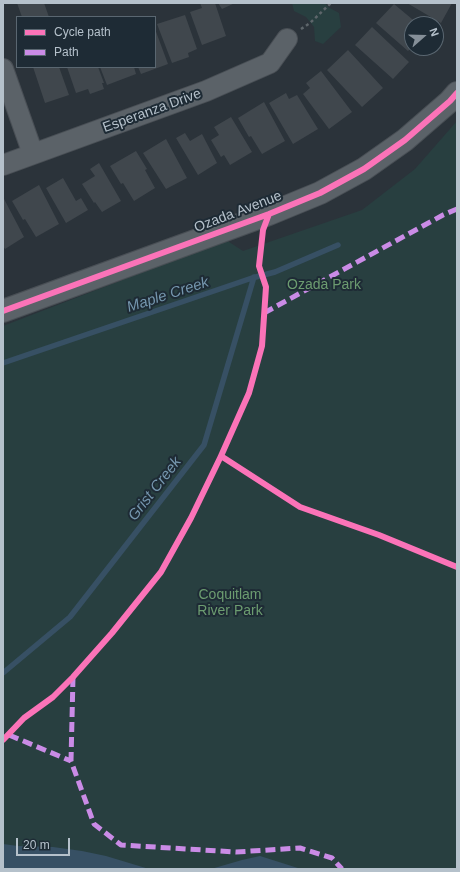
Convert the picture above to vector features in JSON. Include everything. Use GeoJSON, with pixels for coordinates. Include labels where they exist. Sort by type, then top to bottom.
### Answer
{"type":"FeatureCollection","features":[{"type":"Feature","properties":{"kind":"street","name":"Esperanza Drive"},"geometry":{"type":"LineString","coordinates":[[3,165],[206,91],[270,63],[288,39]]}},
{"type":"Feature","properties":{"kind":"street"},"geometry":{"type":"LineString","coordinates":[[3,69],[33,154]]}},
{"type":"Feature","properties":{"kind":"street","name":"Ozada Avenue"},"geometry":{"type":"LineString","coordinates":[[3,311],[269,214],[320,193],[364,169],[405,140],[450,101],[457,93]]}},
{"type":"Feature","properties":{"kind":"path"},"geometry":{"type":"LineString","coordinates":[[288,39],[331,3]]}},
{"type":"Feature","properties":{"kind":"green space"},"geometry":{"type":"Polygon","coordinates":[[[292,3],[325,3],[328,7],[339,13],[341,27],[323,44],[315,41],[314,27],[306,17],[294,11],[292,3]]]}},
{"type":"Feature","properties":{"kind":"green space","name":"Coquitlam River Park"},"geometry":{"type":"Polygon","coordinates":[[[457,121],[457,869],[3,869],[3,326],[226,240],[243,251],[362,210],[415,169],[457,121]]]}},
{"type":"Feature","properties":{"kind":"water"},"geometry":{"type":"Polygon","coordinates":[[[3,844],[53,847],[82,851],[106,856],[149,869],[3,869],[3,844]]]}},
{"type":"Feature","properties":{"kind":"water"},"geometry":{"type":"Polygon","coordinates":[[[260,856],[301,869],[211,869],[242,860],[260,856]]]}},
{"type":"Feature","properties":{"kind":"building"},"geometry":{"type":"Polygon","coordinates":[[[17,3],[44,3],[49,16],[22,16],[17,3]]]}},
{"type":"Feature","properties":{"kind":"building"},"geometry":{"type":"Polygon","coordinates":[[[200,3],[215,3],[226,36],[202,45],[190,12],[202,8],[200,3]]]}},
{"type":"Feature","properties":{"kind":"building"},"geometry":{"type":"Polygon","coordinates":[[[218,3],[235,3],[222,9],[218,3]]]}},
{"type":"Feature","properties":{"kind":"building"},"geometry":{"type":"Polygon","coordinates":[[[407,3],[452,3],[444,18],[444,16],[429,16],[407,3]]]}},
{"type":"Feature","properties":{"kind":"building"},"geometry":{"type":"Polygon","coordinates":[[[394,4],[408,16],[404,16],[404,48],[376,23],[394,4]]]}},
{"type":"Feature","properties":{"kind":"building"},"geometry":{"type":"Polygon","coordinates":[[[185,15],[197,49],[188,53],[189,57],[172,63],[157,24],[185,15]]]}},
{"type":"Feature","properties":{"kind":"building"},"geometry":{"type":"Polygon","coordinates":[[[372,27],[409,62],[393,79],[355,45],[372,27]]]}},
{"type":"Feature","properties":{"kind":"building"},"geometry":{"type":"Polygon","coordinates":[[[156,32],[168,64],[141,74],[138,68],[156,68],[156,32]]]}},
{"type":"Feature","properties":{"kind":"building"},"geometry":{"type":"Polygon","coordinates":[[[348,50],[383,88],[362,107],[327,70],[348,50]]]}},
{"type":"Feature","properties":{"kind":"building"},"geometry":{"type":"Polygon","coordinates":[[[33,68],[59,68],[69,95],[45,103],[33,68]]]}},
{"type":"Feature","properties":{"kind":"building"},"geometry":{"type":"Polygon","coordinates":[[[67,68],[98,68],[104,83],[102,83],[104,89],[90,94],[88,89],[76,93],[67,68]]]}},
{"type":"Feature","properties":{"kind":"building"},"geometry":{"type":"Polygon","coordinates":[[[100,68],[134,68],[136,74],[107,85],[100,68]]]}},
{"type":"Feature","properties":{"kind":"building"},"geometry":{"type":"Polygon","coordinates":[[[321,71],[352,112],[329,129],[303,94],[310,88],[306,83],[321,71]]]}},
{"type":"Feature","properties":{"kind":"building"},"geometry":{"type":"Polygon","coordinates":[[[286,93],[289,99],[297,95],[318,129],[293,144],[269,103],[286,93]]]}},
{"type":"Feature","properties":{"kind":"building"},"geometry":{"type":"Polygon","coordinates":[[[264,102],[285,141],[262,154],[251,136],[249,137],[238,118],[264,102]]]}},
{"type":"Feature","properties":{"kind":"building"},"geometry":{"type":"Polygon","coordinates":[[[231,117],[252,152],[230,165],[224,155],[221,157],[211,140],[219,135],[214,127],[231,117]]]}},
{"type":"Feature","properties":{"kind":"building"},"geometry":{"type":"Polygon","coordinates":[[[185,133],[190,141],[202,134],[217,163],[198,175],[176,138],[185,133]]]}},
{"type":"Feature","properties":{"kind":"building"},"geometry":{"type":"Polygon","coordinates":[[[166,139],[187,178],[166,189],[143,153],[166,139]]]}},
{"type":"Feature","properties":{"kind":"building"},"geometry":{"type":"Polygon","coordinates":[[[136,151],[147,169],[145,170],[155,188],[134,201],[110,166],[136,151]]]}},
{"type":"Feature","properties":{"kind":"building"},"geometry":{"type":"Polygon","coordinates":[[[99,163],[121,201],[102,212],[95,202],[94,203],[82,184],[95,176],[90,169],[99,163]]]}},
{"type":"Feature","properties":{"kind":"building"},"geometry":{"type":"Polygon","coordinates":[[[63,178],[76,201],[81,198],[88,210],[66,223],[46,188],[63,178]]]}},
{"type":"Feature","properties":{"kind":"building"},"geometry":{"type":"Polygon","coordinates":[[[39,185],[59,224],[36,237],[25,219],[23,220],[12,201],[39,185]]]}},
{"type":"Feature","properties":{"kind":"building"},"geometry":{"type":"Polygon","coordinates":[[[3,197],[24,237],[5,249],[3,246],[3,197]]]}},
{"type":"Feature","properties":{"kind":"waterway","name":"Maple Creek"},"geometry":{"type":"LineString","coordinates":[[3,363],[252,278],[275,272],[338,245]]}},
{"type":"Feature","properties":{"kind":"waterway","name":"Grist Creek"},"geometry":{"type":"LineString","coordinates":[[3,673],[70,617],[204,445],[254,277]]}},
{"type":"Feature","properties":{"kind":"marked path"},"geometry":{"type":"LineString","coordinates":[[264,313],[443,215],[457,209]]}},
{"type":"Feature","properties":{"kind":"marked path"},"geometry":{"type":"LineString","coordinates":[[73,677],[71,761],[94,824],[121,845],[236,852],[300,848],[332,858],[342,869]]}},
{"type":"Feature","properties":{"kind":"marked path"},"geometry":{"type":"LineString","coordinates":[[9,735],[71,761]]}},
{"type":"Feature","properties":{"kind":"cycle path"},"geometry":{"type":"LineString","coordinates":[[3,311],[269,214],[320,193],[364,169],[405,140],[450,101],[457,93]]}},
{"type":"Feature","properties":{"kind":"cycle path"},"geometry":{"type":"LineString","coordinates":[[221,456],[249,393],[262,346],[266,287],[259,266],[263,230],[269,214]]}},
{"type":"Feature","properties":{"kind":"cycle path"},"geometry":{"type":"LineString","coordinates":[[3,740],[24,718],[53,697],[73,677],[112,633],[161,572],[191,518],[221,456],[300,507],[379,535],[457,567]]}},
{"type":"Feature","properties":{"kind":"park label","name":"Ozada Park"},"geometry":{"type":"Point","coordinates":[324,285]}}]}
